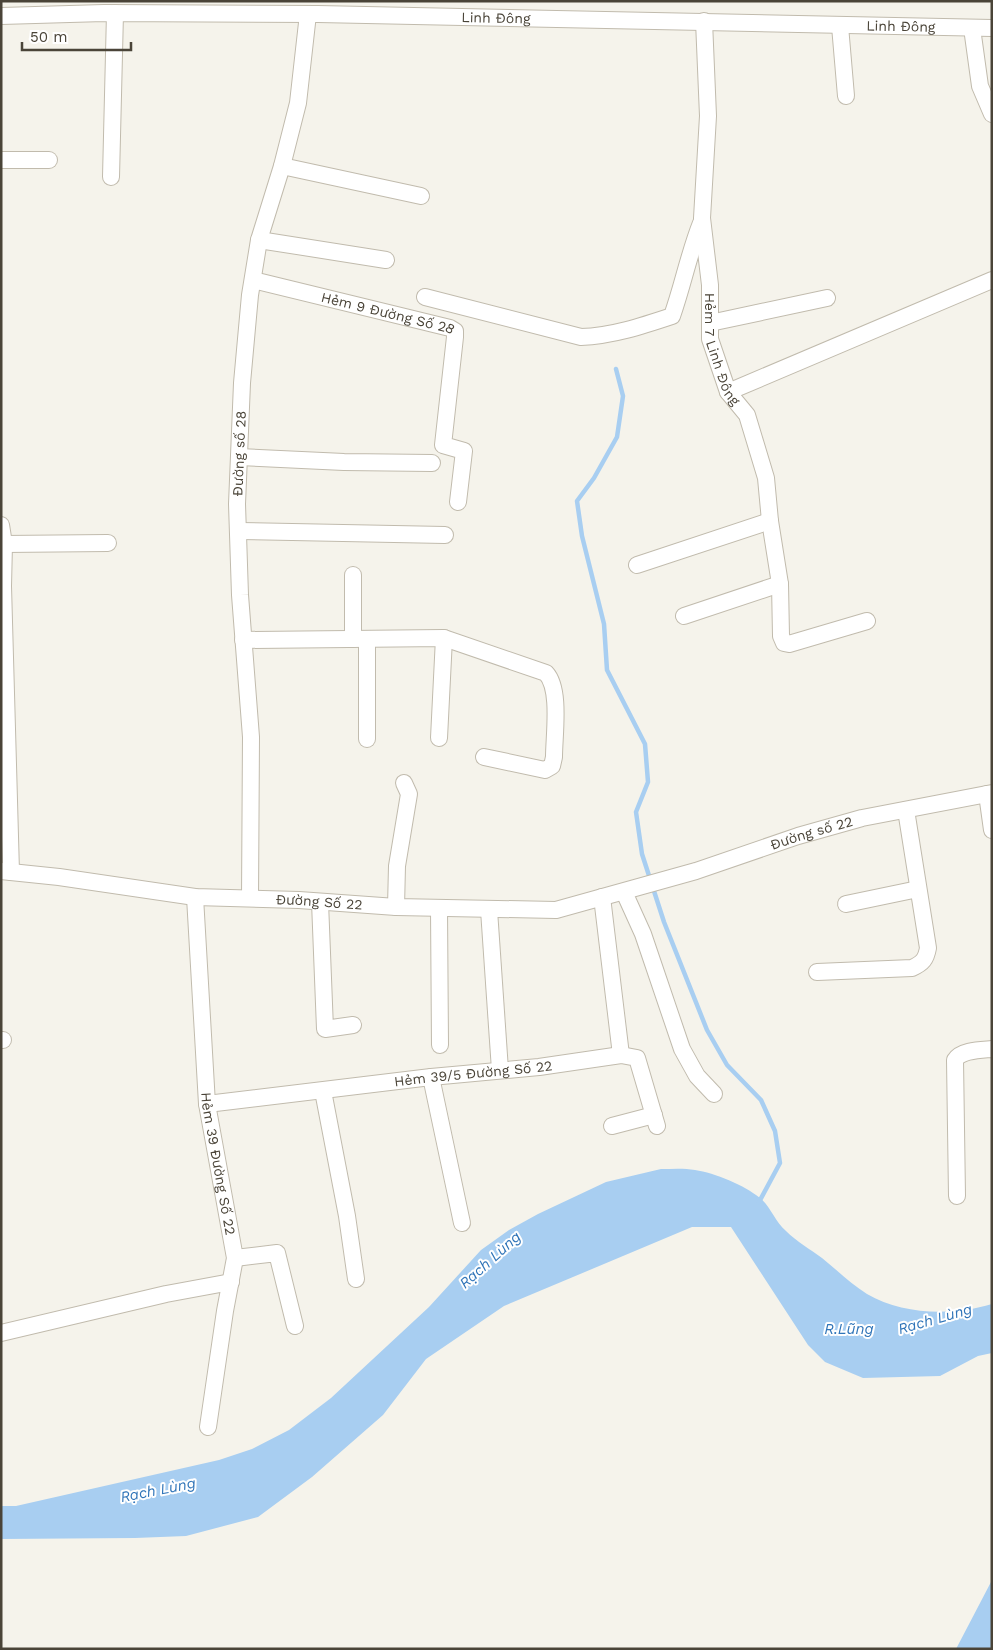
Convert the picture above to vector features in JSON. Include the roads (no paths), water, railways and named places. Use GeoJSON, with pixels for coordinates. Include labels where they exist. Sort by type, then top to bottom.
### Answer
{"type":"FeatureCollection","features":[{"type":"Feature","properties":{"kind":"street","name":"Linh Đông"},"geometry":{"type":"LineString","coordinates":[[1,16],[48,8],[992,28]]}},
{"type":"Feature","properties":{"kind":"street"},"geometry":{"type":"LineString","coordinates":[[107,9],[111,177]]}},
{"type":"Feature","properties":{"kind":"street","name":"Đường số 28"},"geometry":{"type":"LineString","coordinates":[[250,898],[251,737],[243,640],[237,504],[242,383],[259,240],[282,166],[298,103],[308,14]]}},
{"type":"Feature","properties":{"kind":"street","name":"Hẻm 7 Linh Đông"},"geometry":{"type":"LineString","coordinates":[[704,21],[708,116],[702,218],[710,285],[710,339],[728,392],[747,415],[766,478],[770,521],[780,584],[782,636],[784,643],[789,644],[867,621]]}},
{"type":"Feature","properties":{"kind":"street"},"geometry":{"type":"LineString","coordinates":[[840,26],[846,96]]}},
{"type":"Feature","properties":{"kind":"street"},"geometry":{"type":"LineString","coordinates":[[972,28],[980,86],[992,114]]}},
{"type":"Feature","properties":{"kind":"street"},"geometry":{"type":"LineString","coordinates":[[1,160],[49,160]]}},
{"type":"Feature","properties":{"kind":"street"},"geometry":{"type":"LineString","coordinates":[[282,166],[421,196]]}},
{"type":"Feature","properties":{"kind":"street"},"geometry":{"type":"LineString","coordinates":[[425,296],[580,337],[600,336],[633,328],[672,316],[682,288],[692,245],[702,218]]}},
{"type":"Feature","properties":{"kind":"street"},"geometry":{"type":"LineString","coordinates":[[259,240],[386,260]]}},
{"type":"Feature","properties":{"kind":"street","name":"Hẻm 9 Đường Số 28"},"geometry":{"type":"LineString","coordinates":[[253,280],[450,328],[455,331],[456,337],[443,445],[464,451],[458,502]]}},
{"type":"Feature","properties":{"kind":"street"},"geometry":{"type":"LineString","coordinates":[[728,392],[992,280]]}},
{"type":"Feature","properties":{"kind":"street"},"geometry":{"type":"LineString","coordinates":[[710,323],[827,298]]}},
{"type":"Feature","properties":{"kind":"street"},"geometry":{"type":"LineString","coordinates":[[239,458],[432,463]]}},
{"type":"Feature","properties":{"kind":"street"},"geometry":{"type":"LineString","coordinates":[[637,565],[770,521]]}},
{"type":"Feature","properties":{"kind":"street"},"geometry":{"type":"LineString","coordinates":[[238,531],[445,534]]}},
{"type":"Feature","properties":{"kind":"street"},"geometry":{"type":"LineString","coordinates":[[6,872],[2,535],[108,543]]}},
{"type":"Feature","properties":{"kind":"street"},"geometry":{"type":"LineString","coordinates":[[353,575],[360,639],[367,739]]}},
{"type":"Feature","properties":{"kind":"street"},"geometry":{"type":"LineString","coordinates":[[684,616],[780,584]]}},
{"type":"Feature","properties":{"kind":"street"},"geometry":{"type":"LineString","coordinates":[[243,640],[444,638],[546,673],[551,678],[555,692],[554,757],[552,766],[545,770],[484,757]]}},
{"type":"Feature","properties":{"kind":"street"},"geometry":{"type":"LineString","coordinates":[[439,738],[444,638]]}},
{"type":"Feature","properties":{"kind":"street"},"geometry":{"type":"LineString","coordinates":[[396,907],[397,866],[409,794],[404,782]]}},
{"type":"Feature","properties":{"kind":"street"},"geometry":{"type":"LineString","coordinates":[[989,794],[992,830]]}},
{"type":"Feature","properties":{"kind":"street","name":"Đường số 22"},"geometry":{"type":"LineString","coordinates":[[630,891],[696,872],[798,836],[862,818],[989,794]]}},
{"type":"Feature","properties":{"kind":"street"},"geometry":{"type":"LineString","coordinates":[[817,972],[912,968],[926,958],[928,948],[906,810]]}},
{"type":"Feature","properties":{"kind":"street","name":"Đường Số 22"},"geometry":{"type":"LineString","coordinates":[[6,872],[59,877],[195,897],[489,910],[556,910],[630,891]]}},
{"type":"Feature","properties":{"kind":"street"},"geometry":{"type":"LineString","coordinates":[[846,904],[918,889]]}},
{"type":"Feature","properties":{"kind":"street"},"geometry":{"type":"LineString","coordinates":[[630,891],[682,1049],[697,1076],[714,1094]]}},
{"type":"Feature","properties":{"kind":"street","name":"Hẻm 39 Đường Số 22"},"geometry":{"type":"LineString","coordinates":[[195,897],[207,1104],[235,1258],[225,1311],[208,1427]]}},
{"type":"Feature","properties":{"kind":"street"},"geometry":{"type":"LineString","coordinates":[[602,898],[621,1055],[637,1058],[656,1120],[612,1126]]}},
{"type":"Feature","properties":{"kind":"street"},"geometry":{"type":"LineString","coordinates":[[320,902],[325,1028],[353,1025]]}},
{"type":"Feature","properties":{"kind":"street"},"geometry":{"type":"LineString","coordinates":[[438,908],[440,1045]]}},
{"type":"Feature","properties":{"kind":"street"},"geometry":{"type":"LineString","coordinates":[[489,910],[500,1070]]}},
{"type":"Feature","properties":{"kind":"street"},"geometry":{"type":"LineString","coordinates":[[956,1196],[955,1060],[961,1054],[992,1048]]}},
{"type":"Feature","properties":{"kind":"street","name":"Hẻm 39/5 Đường Số 22"},"geometry":{"type":"LineString","coordinates":[[207,1104],[431,1077],[539,1067],[621,1055]]}},
{"type":"Feature","properties":{"kind":"street"},"geometry":{"type":"LineString","coordinates":[[431,1077],[462,1223]]}},
{"type":"Feature","properties":{"kind":"street"},"geometry":{"type":"LineString","coordinates":[[323,1091],[347,1216],[356,1279]]}},
{"type":"Feature","properties":{"kind":"street"},"geometry":{"type":"LineString","coordinates":[[235,1258],[277,1253],[295,1326]]}},
{"type":"Feature","properties":{"kind":"street"},"geometry":{"type":"LineString","coordinates":[[1,1333],[166,1294],[231,1282]]}},
{"type":"Feature","properties":{"kind":"water","name":"R.Lũng"},"geometry":{"type":"Polygon","coordinates":[[[661,1169],[687,1169],[711,1174],[729,1180],[753,1193],[764,1202],[782,1227],[795,1239],[861,1290],[881,1301],[912,1310],[944,1312],[992,1304],[992,1353],[978,1356],[940,1376],[863,1378],[825,1362],[808,1345],[731,1227],[692,1227],[504,1306],[426,1359],[383,1415],[312,1477],[258,1517],[186,1536],[1,1539],[1,1506],[16,1506],[219,1460],[252,1449],[289,1430],[331,1398],[429,1307],[481,1250],[509,1230],[606,1182],[661,1169]]]}},
{"type":"Feature","properties":{"kind":"water"},"geometry":{"type":"Polygon","coordinates":[[[991,1582],[992,1649],[956,1649],[991,1582]]]}},
{"type":"Feature","properties":{"kind":"waterway"},"geometry":{"type":"LineString","coordinates":[[616,369],[623,396],[617,437],[594,478],[577,501],[582,536],[604,624],[607,670],[645,744],[648,782],[636,812],[642,854],[664,922],[707,1030],[727,1065],[761,1100],[775,1131],[780,1163],[759,1202]]}},
{"type":"Feature","properties":{"kind":"water label","name":"Rạch Lùng"},"geometry":{"type":"Point","coordinates":[490,1260]}},
{"type":"Feature","properties":{"kind":"water label","name":"Rạch Lùng"},"geometry":{"type":"Point","coordinates":[935,1319]}},
{"type":"Feature","properties":{"kind":"water label","name":"Rạch Lùng"},"geometry":{"type":"Point","coordinates":[158,1490]}}]}
